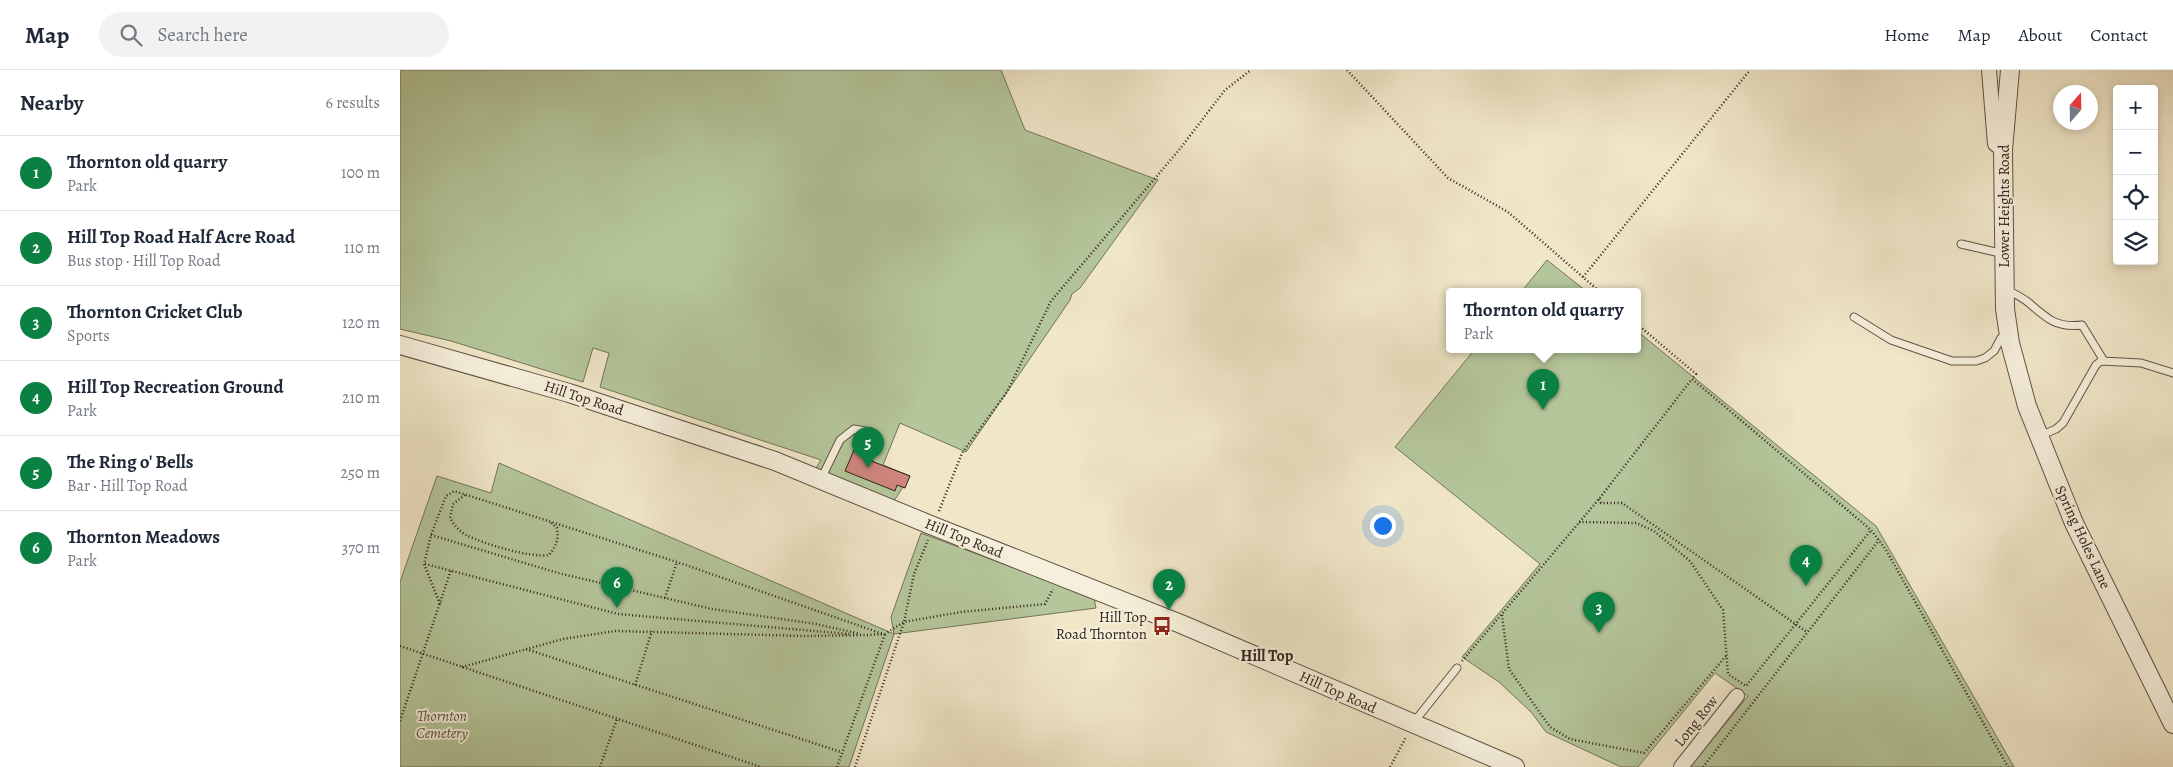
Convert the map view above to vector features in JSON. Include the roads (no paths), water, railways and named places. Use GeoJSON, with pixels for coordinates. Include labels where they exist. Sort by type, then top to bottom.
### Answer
{"type":"FeatureCollection","features":[{"type":"Feature","properties":{"kind":"street"},"geometry":{"type":"LineString","coordinates":[[1989,70],[1995,144],[2003,150]]}},
{"type":"Feature","properties":{"kind":"street","name":"Lower Heights Road"},"geometry":{"type":"LineString","coordinates":[[2010,70],[2003,150],[2004,288],[2005,309],[2010,338]]}},
{"type":"Feature","properties":{"kind":"street","name":"Spring Holes Lane"},"geometry":{"type":"LineString","coordinates":[[2010,338],[2027,406],[2074,523],[2173,724]]}},
{"type":"Feature","properties":{"kind":"street","name":"Hill Top Road"},"geometry":{"type":"LineString","coordinates":[[400,345],[569,393],[775,461],[1181,624],[1515,767]]}},
{"type":"Feature","properties":{"kind":"street","name":"Long Row"},"geometry":{"type":"LineString","coordinates":[[1682,767],[1737,696]]}},
{"type":"Feature","properties":{"kind":"lane"},"geometry":{"type":"LineString","coordinates":[[1960,244],[2004,254]]}},
{"type":"Feature","properties":{"kind":"lane"},"geometry":{"type":"LineString","coordinates":[[2004,288],[2028,302],[2046,319],[2068,327],[2082,326],[2104,360]]}},
{"type":"Feature","properties":{"kind":"lane"},"geometry":{"type":"LineString","coordinates":[[1854,316],[1891,340],[1952,361],[1976,361],[1985,358],[1994,351],[2001,338],[2010,338]]}},
{"type":"Feature","properties":{"kind":"lane"},"geometry":{"type":"LineString","coordinates":[[2039,436],[2056,430],[2063,423],[2096,365],[2104,360],[2141,364],[2173,373]]}},
{"type":"Feature","properties":{"kind":"lane"},"geometry":{"type":"LineString","coordinates":[[821,480],[840,440],[854,429],[871,432]]}},
{"type":"Feature","properties":{"kind":"lane"},"geometry":{"type":"LineString","coordinates":[[1412,724],[1457,668]]}},
{"type":"Feature","properties":{"kind":"place","name":"Thornton old quarry"},"geometry":{"type":"Point","coordinates":[1543,410]}},
{"type":"Feature","properties":{"kind":"place","name":"The Ring o' Bells"},"geometry":{"type":"Point","coordinates":[868,468]}},
{"type":"Feature","properties":{"kind":"place","name":"Hill Top Recreation Ground"},"geometry":{"type":"Point","coordinates":[1806,586]}},
{"type":"Feature","properties":{"kind":"place","name":"Thornton Meadows"},"geometry":{"type":"Point","coordinates":[617,608]}},
{"type":"Feature","properties":{"kind":"place","name":"Hill Top Road Half Acre Road"},"geometry":{"type":"Point","coordinates":[1169,610]}},
{"type":"Feature","properties":{"kind":"place","name":"Hill Top Road Thornton"},"geometry":{"type":"Point","coordinates":[1162,626]}},
{"type":"Feature","properties":{"kind":"place","name":"Thornton Cricket Club"},"geometry":{"type":"Point","coordinates":[1599,633]}},
{"type":"Feature","properties":{"kind":"district","name":"Hill Top"},"geometry":{"type":"Point","coordinates":[1267,655]}},
{"type":"Feature","properties":{"kind":"park label","name":"Thornton Cemetery"},"geometry":{"type":"Point","coordinates":[442,724]}}]}
